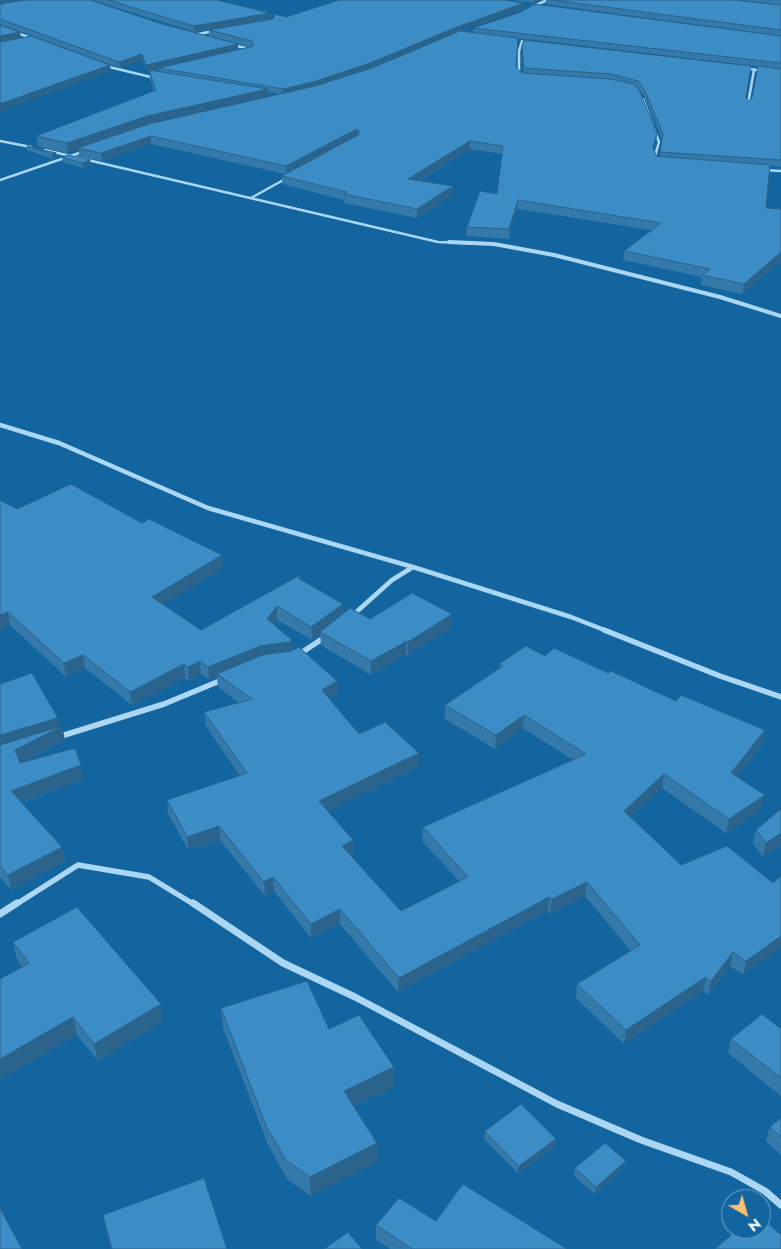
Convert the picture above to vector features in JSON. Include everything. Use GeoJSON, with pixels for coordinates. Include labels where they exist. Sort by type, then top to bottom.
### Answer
{"type":"FeatureCollection","features":[{"type":"Feature","properties":{"kind":"street"},"geometry":{"type":"LineString","coordinates":[[524,11],[547,0]]}},
{"type":"Feature","properties":{"kind":"street"},"geometry":{"type":"LineString","coordinates":[[524,6],[542,8]]}},
{"type":"Feature","properties":{"kind":"street"},"geometry":{"type":"LineString","coordinates":[[8,30],[41,42]]}},
{"type":"Feature","properties":{"kind":"street"},"geometry":{"type":"LineString","coordinates":[[204,38],[192,35],[219,30]]}},
{"type":"Feature","properties":{"kind":"street"},"geometry":{"type":"LineString","coordinates":[[25,40],[33,39]]}},
{"type":"Feature","properties":{"kind":"street"},"geometry":{"type":"LineString","coordinates":[[522,41],[519,52],[519,74],[522,77]]}},
{"type":"Feature","properties":{"kind":"street"},"geometry":{"type":"LineString","coordinates":[[223,43],[251,50],[242,52]]}},
{"type":"Feature","properties":{"kind":"street"},"geometry":{"type":"LineString","coordinates":[[98,64],[139,76],[158,78]]}},
{"type":"Feature","properties":{"kind":"street"},"geometry":{"type":"LineString","coordinates":[[737,68],[763,71]]}},
{"type":"Feature","properties":{"kind":"street"},"geometry":{"type":"LineString","coordinates":[[748,104],[754,70]]}},
{"type":"Feature","properties":{"kind":"street"},"geometry":{"type":"LineString","coordinates":[[139,76],[148,73]]}},
{"type":"Feature","properties":{"kind":"street"},"geometry":{"type":"LineString","coordinates":[[638,94],[651,119],[659,142],[655,156],[657,162]]}},
{"type":"Feature","properties":{"kind":"street"},"geometry":{"type":"LineString","coordinates":[[0,141],[35,148]]}},
{"type":"Feature","properties":{"kind":"street"},"geometry":{"type":"LineString","coordinates":[[44,150],[438,242],[494,244],[554,256],[720,297],[781,316]]}},
{"type":"Feature","properties":{"kind":"street"},"geometry":{"type":"LineString","coordinates":[[0,180],[88,150]]}},
{"type":"Feature","properties":{"kind":"street"},"geometry":{"type":"LineString","coordinates":[[762,170],[781,171]]}},
{"type":"Feature","properties":{"kind":"street"},"geometry":{"type":"LineString","coordinates":[[250,198],[292,176]]}},
{"type":"Feature","properties":{"kind":"street"},"geometry":{"type":"LineString","coordinates":[[0,425],[58,443],[208,508],[413,567],[571,617],[720,676],[781,697]]}},
{"type":"Feature","properties":{"kind":"street"},"geometry":{"type":"LineString","coordinates":[[351,616],[392,580],[413,567]]}},
{"type":"Feature","properties":{"kind":"street"},"geometry":{"type":"LineString","coordinates":[[291,660],[329,634]]}},
{"type":"Feature","properties":{"kind":"street"},"geometry":{"type":"LineString","coordinates":[[52,738],[164,704],[226,679]]}},
{"type":"Feature","properties":{"kind":"street"},"geometry":{"type":"LineString","coordinates":[[0,914],[78,865],[149,877],[208,912],[283,963],[355,996],[557,1104],[641,1140],[731,1172],[765,1191],[781,1205]]}},
{"type":"Feature","properties":{"kind":"building"},"geometry":{"type":"Polygon","coordinates":[[[25,0],[90,0],[162,24],[238,44],[146,65],[142,54],[119,62],[0,19],[0,4],[25,0]]]}},
{"type":"Feature","properties":{"kind":"building"},"geometry":{"type":"Polygon","coordinates":[[[108,0],[217,0],[270,13],[194,26],[108,0]]]}},
{"type":"Feature","properties":{"kind":"building"},"geometry":{"type":"Polygon","coordinates":[[[339,0],[505,0],[524,3],[457,27],[370,63],[313,82],[283,89],[159,68],[254,46],[252,41],[209,30],[273,19],[275,14],[286,17],[339,0]]]}},
{"type":"Feature","properties":{"kind":"building"},"geometry":{"type":"Polygon","coordinates":[[[552,0],[734,0],[781,5],[781,30],[552,0]]]}},
{"type":"Feature","properties":{"kind":"building"},"geometry":{"type":"Polygon","coordinates":[[[535,4],[781,36],[781,63],[473,28],[518,13],[535,4]]]}},
{"type":"Feature","properties":{"kind":"building"},"geometry":{"type":"Polygon","coordinates":[[[0,25],[20,32],[0,36],[0,25]]]}},
{"type":"Feature","properties":{"kind":"building"},"geometry":{"type":"Polygon","coordinates":[[[460,31],[518,38],[516,67],[522,73],[610,79],[634,84],[640,92],[657,134],[653,147],[656,156],[770,165],[766,208],[781,209],[781,252],[744,284],[702,275],[710,269],[624,251],[661,223],[518,200],[509,229],[467,227],[480,191],[497,194],[503,146],[470,141],[408,179],[453,186],[417,209],[344,194],[347,192],[282,176],[358,135],[360,132],[357,129],[286,166],[151,136],[101,153],[78,148],[149,124],[315,86],[372,68],[460,31]]]}},
{"type":"Feature","properties":{"kind":"building"},"geometry":{"type":"Polygon","coordinates":[[[31,36],[110,65],[0,104],[0,42],[31,36]]]}},
{"type":"Feature","properties":{"kind":"building"},"geometry":{"type":"Polygon","coordinates":[[[524,40],[751,66],[746,97],[749,101],[752,98],[758,66],[781,69],[781,160],[660,152],[663,134],[645,91],[638,81],[611,74],[524,68],[522,46],[524,40]]]}},
{"type":"Feature","properties":{"kind":"building"},"geometry":{"type":"Polygon","coordinates":[[[149,70],[268,89],[147,116],[67,143],[36,136],[156,90],[149,70]]]}},
{"type":"Feature","properties":{"kind":"building"},"geometry":{"type":"Polygon","coordinates":[[[27,146],[56,153],[52,154],[27,146]]]}},
{"type":"Feature","properties":{"kind":"building"},"geometry":{"type":"Polygon","coordinates":[[[68,155],[90,160],[82,163],[62,157],[68,155]]]}},
{"type":"Feature","properties":{"kind":"building"},"geometry":{"type":"Polygon","coordinates":[[[71,484],[142,523],[149,519],[222,555],[152,597],[201,630],[300,575],[298,578],[343,604],[311,627],[277,606],[267,619],[292,640],[289,642],[260,646],[208,667],[200,661],[188,667],[184,664],[130,692],[83,655],[64,663],[8,612],[0,615],[0,500],[17,509],[71,484]]]}},
{"type":"Feature","properties":{"kind":"building"},"geometry":{"type":"Polygon","coordinates":[[[412,593],[452,614],[408,642],[371,661],[320,632],[350,608],[370,619],[412,593]]]}},
{"type":"Feature","properties":{"kind":"building"},"geometry":{"type":"Polygon","coordinates":[[[526,646],[545,656],[554,648],[608,673],[611,671],[676,701],[681,695],[765,730],[731,773],[765,795],[729,819],[664,774],[624,811],[681,865],[727,846],[773,883],[781,876],[781,936],[746,961],[733,952],[711,981],[706,977],[626,1030],[577,984],[640,945],[587,882],[552,899],[549,897],[399,978],[340,909],[311,924],[273,877],[264,882],[219,826],[187,837],[167,800],[247,773],[204,712],[252,699],[217,674],[262,655],[291,651],[299,647],[337,681],[322,690],[359,734],[385,722],[419,753],[319,801],[353,840],[342,846],[401,911],[468,877],[423,827],[586,754],[524,715],[496,735],[445,705],[503,666],[499,664],[526,646]]]}},
{"type":"Feature","properties":{"kind":"building"},"geometry":{"type":"Polygon","coordinates":[[[32,673],[58,718],[0,735],[0,684],[32,673]]]}},
{"type":"Feature","properties":{"kind":"building"},"geometry":{"type":"Polygon","coordinates":[[[62,726],[15,750],[20,763],[75,748],[81,765],[11,791],[62,847],[8,875],[0,866],[0,745],[62,726]]]}},
{"type":"Feature","properties":{"kind":"building"},"geometry":{"type":"Polygon","coordinates":[[[781,809],[781,833],[766,843],[756,830],[781,809]]]}},
{"type":"Feature","properties":{"kind":"building"},"geometry":{"type":"Polygon","coordinates":[[[77,907],[161,1004],[94,1044],[73,1017],[0,1059],[0,979],[29,963],[13,942],[77,907]]]}},
{"type":"Feature","properties":{"kind":"building"},"geometry":{"type":"Polygon","coordinates":[[[307,981],[329,1029],[359,1015],[394,1067],[344,1091],[377,1143],[310,1177],[286,1160],[266,1126],[221,1008],[307,981]]]}},
{"type":"Feature","properties":{"kind":"building"},"geometry":{"type":"Polygon","coordinates":[[[762,1014],[781,1029],[781,1078],[731,1039],[762,1014]]]}},
{"type":"Feature","properties":{"kind":"building"},"geometry":{"type":"Polygon","coordinates":[[[521,1104],[556,1139],[519,1166],[485,1131],[521,1104]]]}},
{"type":"Feature","properties":{"kind":"building"},"geometry":{"type":"Polygon","coordinates":[[[781,1118],[781,1137],[770,1127],[781,1118]]]}},
{"type":"Feature","properties":{"kind":"building"},"geometry":{"type":"Polygon","coordinates":[[[605,1143],[626,1161],[596,1187],[575,1168],[605,1143]]]}},
{"type":"Feature","properties":{"kind":"building"},"geometry":{"type":"Polygon","coordinates":[[[204,1178],[227,1249],[112,1249],[103,1215],[204,1178]]]}},
{"type":"Feature","properties":{"kind":"building"},"geometry":{"type":"Polygon","coordinates":[[[463,1184],[567,1249],[412,1249],[376,1225],[399,1198],[436,1221],[463,1184]]]}},
{"type":"Feature","properties":{"kind":"building"},"geometry":{"type":"Polygon","coordinates":[[[0,1208],[22,1249],[0,1249],[0,1208]]]}},
{"type":"Feature","properties":{"kind":"building"},"geometry":{"type":"Polygon","coordinates":[[[771,1226],[781,1235],[781,1249],[715,1249],[726,1239],[771,1239],[771,1226]]]}},
{"type":"Feature","properties":{"kind":"building"},"geometry":{"type":"Polygon","coordinates":[[[348,1232],[362,1249],[324,1249],[348,1232]]]}}]}
